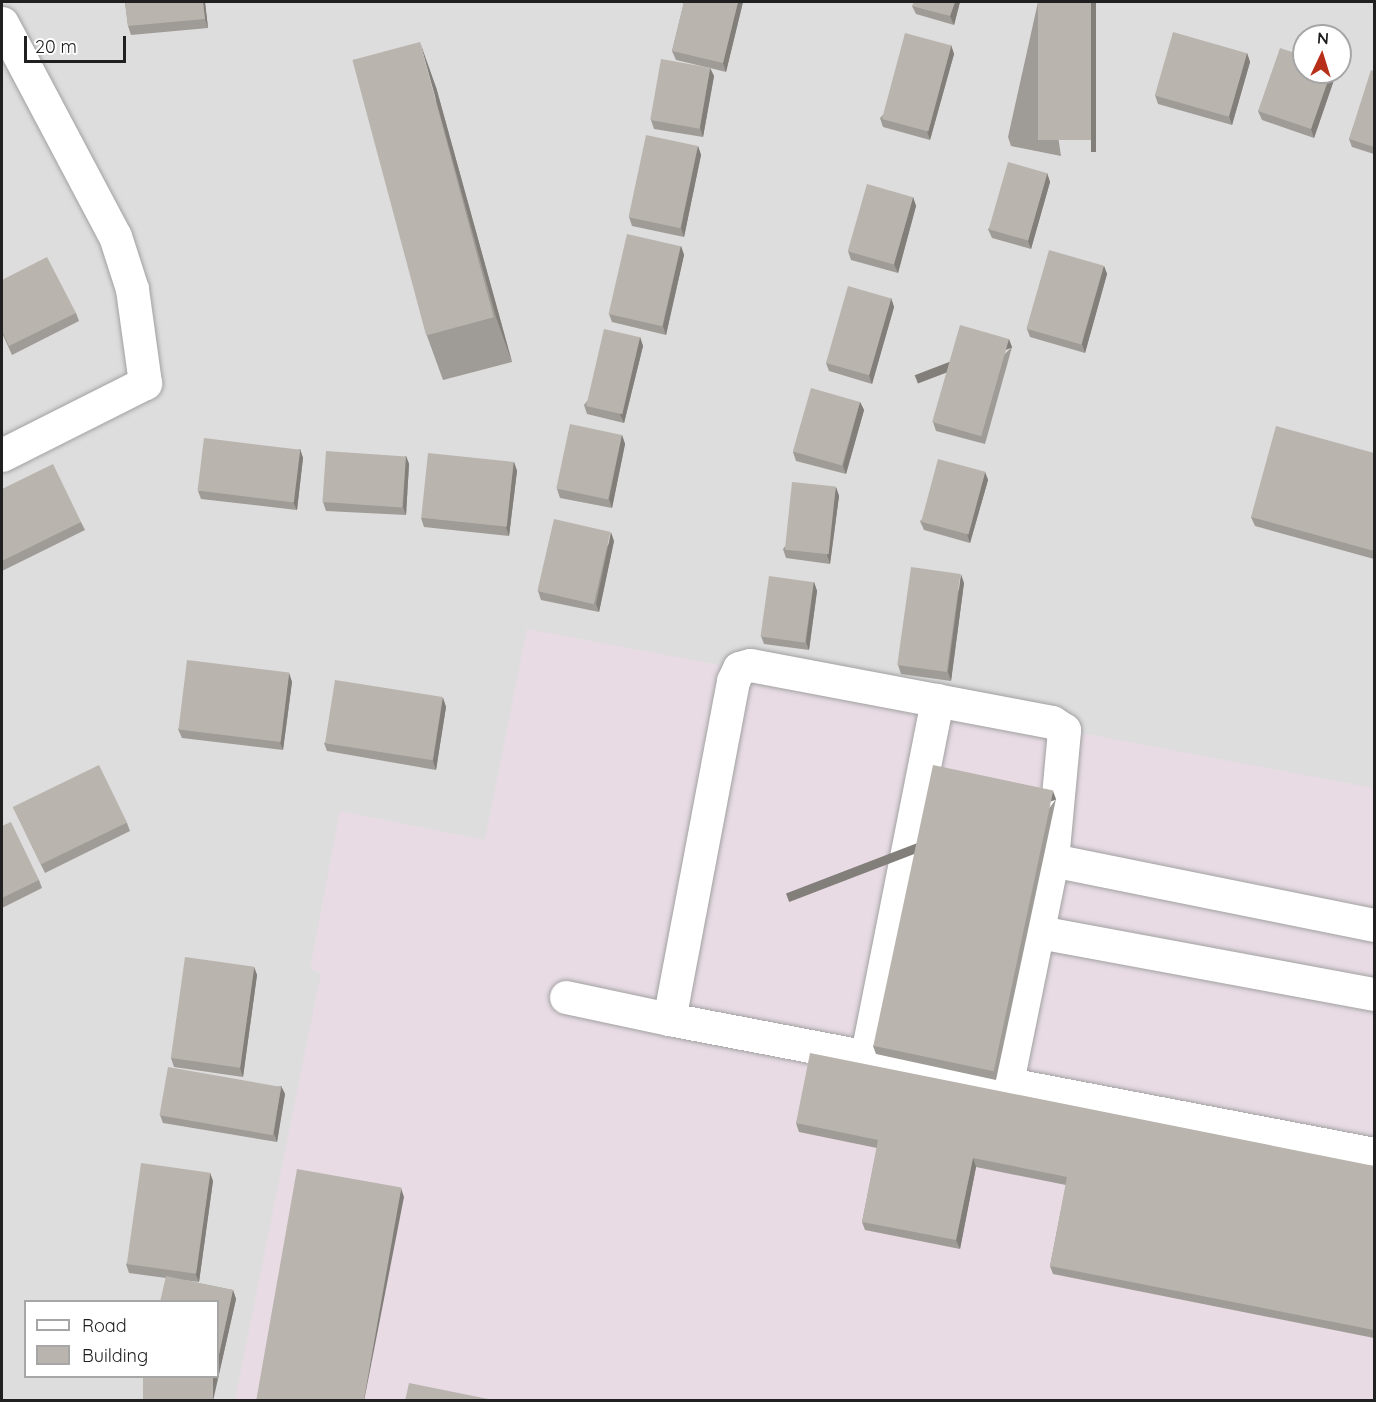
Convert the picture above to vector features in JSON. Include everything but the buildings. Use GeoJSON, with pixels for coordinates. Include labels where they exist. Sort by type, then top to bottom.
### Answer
{"type":"FeatureCollection","features":[{"type":"Feature","properties":{"kind":"street"},"geometry":{"type":"LineString","coordinates":[[2,22],[115,236],[132,289],[146,383],[2,455]]}},
{"type":"Feature","properties":{"kind":"street"},"geometry":{"type":"LineString","coordinates":[[669,1019],[733,681],[739,668],[750,665],[1052,722],[1064,730],[1052,860],[1007,1082]]}},
{"type":"Feature","properties":{"kind":"street"},"geometry":{"type":"LineString","coordinates":[[867,1054],[937,700]]}},
{"type":"Feature","properties":{"kind":"street"},"geometry":{"type":"LineString","coordinates":[[1052,860],[1374,925]]}},
{"type":"Feature","properties":{"kind":"street"},"geometry":{"type":"LineString","coordinates":[[1039,932],[1374,994]]}},
{"type":"Feature","properties":{"kind":"street"},"geometry":{"type":"LineString","coordinates":[[566,998],[669,1019],[867,1054],[1374,1154]]}},
{"type":"Feature","properties":{"kind":"shaded area"},"geometry":{"type":"Polygon","coordinates":[[[2,2],[1374,2],[1374,1400],[2,1400],[2,2]]]}},
{"type":"Feature","properties":{"kind":"shaded area"},"geometry":{"type":"Polygon","coordinates":[[[527,629],[1374,788],[1374,1400],[235,1400],[321,973],[310,969],[340,811],[485,840],[527,629]]]}}]}
